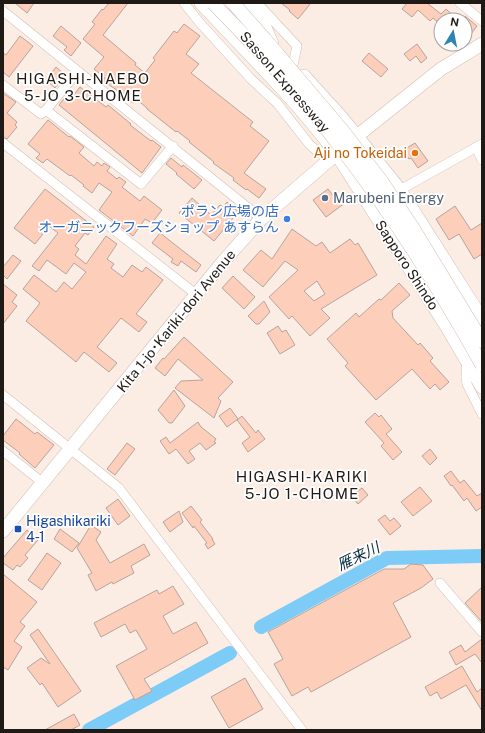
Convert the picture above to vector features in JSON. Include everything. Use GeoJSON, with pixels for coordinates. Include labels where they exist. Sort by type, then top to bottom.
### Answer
{"type":"FeatureCollection","features":[{"type":"Feature","properties":{"kind":"highway"},"geometry":{"type":"LineString","coordinates":[[195,3],[266,84],[298,107]]}},
{"type":"Feature","properties":{"kind":"highway","name":"Sapporo Shindo"},"geometry":{"type":"LineString","coordinates":[[201,3],[322,134],[447,327],[482,387]]}},
{"type":"Feature","properties":{"kind":"highway","name":"Sasson Expressway"},"geometry":{"type":"LineString","coordinates":[[214,3],[256,46],[297,93],[368,183],[405,236],[458,321],[482,365]]}},
{"type":"Feature","properties":{"kind":"highway"},"geometry":{"type":"LineString","coordinates":[[227,3],[293,65],[357,136],[400,190],[482,319]]}},
{"type":"Feature","properties":{"kind":"highway","name":"Sasson Expressway"},"geometry":{"type":"LineString","coordinates":[[233,3],[328,114],[380,179],[417,235],[482,340]]}},
{"type":"Feature","properties":{"kind":"highway"},"geometry":{"type":"LineString","coordinates":[[244,3],[264,25],[272,44]]}},
{"type":"Feature","properties":{"kind":"highway","name":"Kita 1-jo･Kariki-dori Avenue"},"geometry":{"type":"LineString","coordinates":[[3,531],[71,450],[222,263],[261,219],[357,136],[440,69],[482,44]]}},
{"type":"Feature","properties":{"kind":"street"},"geometry":{"type":"LineString","coordinates":[[184,3],[246,74],[277,103],[309,144],[318,152],[336,154]]}},
{"type":"Feature","properties":{"kind":"street"},"geometry":{"type":"LineString","coordinates":[[257,3],[297,46],[293,65]]}},
{"type":"Feature","properties":{"kind":"street"},"geometry":{"type":"LineString","coordinates":[[460,3],[482,21]]}},
{"type":"Feature","properties":{"kind":"street"},"geometry":{"type":"LineString","coordinates":[[3,11],[173,146],[261,219]]}},
{"type":"Feature","properties":{"kind":"street"},"geometry":{"type":"LineString","coordinates":[[3,85],[41,114],[78,71]]}},
{"type":"Feature","properties":{"kind":"street"},"geometry":{"type":"LineString","coordinates":[[46,110],[141,184],[173,146]]}},
{"type":"Feature","properties":{"kind":"street"},"geometry":{"type":"LineString","coordinates":[[3,143],[197,295]]}},
{"type":"Feature","properties":{"kind":"street"},"geometry":{"type":"LineString","coordinates":[[400,190],[479,145],[482,160]]}},
{"type":"Feature","properties":{"kind":"street"},"geometry":{"type":"LineString","coordinates":[[467,361],[467,384],[482,414]]}},
{"type":"Feature","properties":{"kind":"street"},"geometry":{"type":"LineString","coordinates":[[3,395],[119,488],[302,730]]}},
{"type":"Feature","properties":{"kind":"street"},"geometry":{"type":"LineString","coordinates":[[3,451],[43,483]]}},
{"type":"Feature","properties":{"kind":"street"},"geometry":{"type":"LineString","coordinates":[[440,583],[482,632]]}},
{"type":"Feature","properties":{"kind":"building"},"geometry":{"type":"Polygon","coordinates":[[[15,3],[34,3],[27,13],[15,3]]]}},
{"type":"Feature","properties":{"kind":"building"},"geometry":{"type":"Polygon","coordinates":[[[109,3],[128,3],[103,35],[136,63],[135,65],[145,73],[155,60],[153,58],[174,31],[177,33],[184,24],[200,36],[186,54],[199,64],[191,73],[253,122],[250,126],[269,141],[244,173],[266,189],[259,198],[233,180],[234,178],[213,163],[214,162],[189,142],[190,141],[177,131],[176,132],[136,99],[133,103],[128,100],[130,97],[103,81],[105,78],[94,69],[104,57],[83,39],[95,24],[92,22],[102,9],[103,10],[109,3]]]}},
{"type":"Feature","properties":{"kind":"building"},"geometry":{"type":"Polygon","coordinates":[[[281,3],[311,3],[298,19],[281,3]]]}},
{"type":"Feature","properties":{"kind":"building"},"geometry":{"type":"Polygon","coordinates":[[[407,3],[427,3],[438,12],[433,12],[433,18],[430,21],[418,10],[412,17],[402,9],[407,3]]]}},
{"type":"Feature","properties":{"kind":"building"},"geometry":{"type":"Polygon","coordinates":[[[473,23],[477,26],[473,31],[473,23]]]}},
{"type":"Feature","properties":{"kind":"building"},"geometry":{"type":"Polygon","coordinates":[[[61,26],[81,43],[71,56],[64,50],[67,47],[53,36],[61,26]]]}},
{"type":"Feature","properties":{"kind":"building"},"geometry":{"type":"Polygon","coordinates":[[[20,36],[33,46],[9,77],[3,72],[3,53],[6,55],[20,36]]]}},
{"type":"Feature","properties":{"kind":"building"},"geometry":{"type":"Polygon","coordinates":[[[417,44],[427,58],[421,63],[416,56],[410,61],[404,54],[417,44]]]}},
{"type":"Feature","properties":{"kind":"building"},"geometry":{"type":"Polygon","coordinates":[[[369,53],[388,69],[381,77],[362,61],[369,53]]]}},
{"type":"Feature","properties":{"kind":"building"},"geometry":{"type":"Polygon","coordinates":[[[56,67],[65,75],[55,88],[46,80],[56,67]]]}},
{"type":"Feature","properties":{"kind":"building"},"geometry":{"type":"Polygon","coordinates":[[[80,87],[106,107],[108,105],[131,124],[130,125],[161,147],[142,173],[59,105],[66,96],[70,100],[80,87]]]}},
{"type":"Feature","properties":{"kind":"building"},"geometry":{"type":"Polygon","coordinates":[[[3,93],[16,102],[7,113],[17,122],[15,125],[17,127],[7,139],[3,137],[3,93]]]}},
{"type":"Feature","properties":{"kind":"building"},"geometry":{"type":"Polygon","coordinates":[[[48,120],[84,147],[79,153],[94,166],[97,162],[102,166],[104,163],[110,167],[107,171],[117,179],[119,177],[126,182],[122,187],[140,201],[144,196],[162,210],[152,223],[145,219],[133,236],[99,210],[112,192],[99,183],[92,193],[71,175],[70,176],[47,159],[43,163],[36,158],[40,154],[28,144],[48,120]]]}},
{"type":"Feature","properties":{"kind":"building"},"geometry":{"type":"Polygon","coordinates":[[[415,143],[428,161],[418,168],[411,158],[409,159],[405,154],[407,152],[405,149],[415,143]]]}},
{"type":"Feature","properties":{"kind":"building"},"geometry":{"type":"Polygon","coordinates":[[[171,158],[182,167],[183,165],[202,180],[194,189],[166,164],[171,158]]]}},
{"type":"Feature","properties":{"kind":"building"},"geometry":{"type":"Polygon","coordinates":[[[45,189],[94,227],[88,235],[85,233],[75,246],[79,249],[75,255],[86,264],[106,236],[117,244],[107,259],[114,264],[111,268],[123,277],[132,265],[142,272],[146,267],[163,280],[136,314],[147,322],[139,332],[121,318],[97,347],[117,363],[109,372],[84,352],[76,362],[26,321],[40,303],[23,289],[34,275],[56,292],[64,282],[72,289],[86,272],[74,263],[66,274],[47,260],[39,271],[32,266],[58,233],[49,226],[35,244],[14,228],[45,189]]]}},
{"type":"Feature","properties":{"kind":"building"},"geometry":{"type":"Polygon","coordinates":[[[328,189],[336,199],[344,194],[349,200],[326,217],[313,200],[328,189]]]}},
{"type":"Feature","properties":{"kind":"building"},"geometry":{"type":"Polygon","coordinates":[[[192,198],[211,215],[220,205],[223,207],[227,202],[238,211],[214,241],[179,213],[192,198]]]}},
{"type":"Feature","properties":{"kind":"building"},"geometry":{"type":"Polygon","coordinates":[[[455,206],[471,230],[482,223],[482,254],[474,259],[459,234],[449,240],[436,219],[455,206]]]}},
{"type":"Feature","properties":{"kind":"building"},"geometry":{"type":"Polygon","coordinates":[[[292,229],[316,246],[322,242],[330,253],[350,239],[355,245],[358,243],[377,275],[321,309],[330,318],[310,336],[292,316],[289,319],[269,297],[298,270],[285,261],[263,287],[243,270],[261,250],[272,259],[292,229]],[[317,281],[304,291],[314,301],[325,294],[317,281]]]}},
{"type":"Feature","properties":{"kind":"building"},"geometry":{"type":"Polygon","coordinates":[[[160,233],[201,265],[196,272],[181,261],[178,266],[171,262],[173,259],[152,243],[160,233]]]}},
{"type":"Feature","properties":{"kind":"building"},"geometry":{"type":"Polygon","coordinates":[[[13,255],[21,261],[7,279],[3,275],[3,267],[13,255]]]}},
{"type":"Feature","properties":{"kind":"building"},"geometry":{"type":"Polygon","coordinates":[[[233,276],[255,297],[244,309],[222,288],[233,276]]]}},
{"type":"Feature","properties":{"kind":"building"},"geometry":{"type":"Polygon","coordinates":[[[399,283],[410,295],[392,311],[393,318],[418,345],[420,343],[433,358],[430,361],[449,382],[440,390],[435,384],[430,389],[412,369],[376,400],[345,366],[348,363],[327,339],[356,313],[359,317],[379,299],[381,300],[399,283]]]}},
{"type":"Feature","properties":{"kind":"building"},"geometry":{"type":"Polygon","coordinates":[[[3,284],[17,295],[12,302],[17,306],[3,324],[3,284]]]}},
{"type":"Feature","properties":{"kind":"building"},"geometry":{"type":"Polygon","coordinates":[[[264,301],[270,312],[259,324],[256,324],[248,316],[264,301]]]}},
{"type":"Feature","properties":{"kind":"building"},"geometry":{"type":"Polygon","coordinates":[[[278,326],[282,332],[286,330],[295,345],[280,354],[267,333],[278,326]]]}},
{"type":"Feature","properties":{"kind":"building"},"geometry":{"type":"Polygon","coordinates":[[[184,337],[233,382],[218,398],[221,401],[214,418],[175,388],[181,381],[203,380],[178,359],[165,376],[155,368],[184,337]]]}},
{"type":"Feature","properties":{"kind":"building"},"geometry":{"type":"Polygon","coordinates":[[[174,390],[185,406],[172,423],[169,423],[158,410],[174,390]]]}},
{"type":"Feature","properties":{"kind":"building"},"geometry":{"type":"Polygon","coordinates":[[[230,408],[238,419],[227,427],[219,416],[230,408]]]}},
{"type":"Feature","properties":{"kind":"building"},"geometry":{"type":"Polygon","coordinates":[[[375,413],[379,417],[381,415],[392,429],[386,434],[402,452],[393,460],[381,446],[384,443],[365,422],[375,413]]]}},
{"type":"Feature","properties":{"kind":"building"},"geometry":{"type":"Polygon","coordinates":[[[242,416],[256,433],[258,430],[265,439],[248,452],[242,443],[250,437],[237,420],[242,416]]]}},
{"type":"Feature","properties":{"kind":"building"},"geometry":{"type":"Polygon","coordinates":[[[16,419],[35,434],[37,432],[54,445],[35,468],[19,454],[20,453],[3,440],[3,436],[16,419]]]}},
{"type":"Feature","properties":{"kind":"building"},"geometry":{"type":"Polygon","coordinates":[[[198,422],[201,427],[216,439],[214,442],[216,443],[206,450],[200,443],[189,451],[195,459],[188,464],[176,449],[169,454],[160,441],[166,437],[170,443],[198,422]]]}},
{"type":"Feature","properties":{"kind":"building"},"geometry":{"type":"Polygon","coordinates":[[[127,443],[135,449],[115,475],[107,469],[127,443]]]}},
{"type":"Feature","properties":{"kind":"building"},"geometry":{"type":"Polygon","coordinates":[[[430,449],[437,458],[430,465],[422,456],[430,449]]]}},
{"type":"Feature","properties":{"kind":"building"},"geometry":{"type":"Polygon","coordinates":[[[451,471],[460,483],[464,480],[477,496],[482,493],[482,507],[476,511],[467,498],[464,501],[452,485],[451,486],[444,476],[451,471]]]}},
{"type":"Feature","properties":{"kind":"building"},"geometry":{"type":"Polygon","coordinates":[[[420,487],[432,501],[413,516],[401,502],[420,487]]]}},
{"type":"Feature","properties":{"kind":"building"},"geometry":{"type":"Polygon","coordinates":[[[362,488],[368,495],[358,504],[351,496],[362,488]]]}},
{"type":"Feature","properties":{"kind":"building"},"geometry":{"type":"Polygon","coordinates":[[[118,499],[130,516],[118,525],[106,508],[118,499]]]}},
{"type":"Feature","properties":{"kind":"building"},"geometry":{"type":"Polygon","coordinates":[[[191,506],[202,520],[200,522],[215,544],[208,549],[205,544],[207,543],[182,513],[191,506]]]}},
{"type":"Feature","properties":{"kind":"building"},"geometry":{"type":"Polygon","coordinates":[[[179,511],[183,522],[170,532],[163,522],[179,511]]]}},
{"type":"Feature","properties":{"kind":"building"},"geometry":{"type":"Polygon","coordinates":[[[385,515],[390,521],[394,518],[401,526],[390,535],[378,520],[385,515]]]}},
{"type":"Feature","properties":{"kind":"building"},"geometry":{"type":"Polygon","coordinates":[[[91,525],[101,532],[96,540],[110,563],[144,544],[150,555],[131,566],[134,573],[113,584],[112,582],[96,591],[88,575],[92,573],[77,548],[91,525]]]}},
{"type":"Feature","properties":{"kind":"building"},"geometry":{"type":"Polygon","coordinates":[[[60,529],[79,543],[72,552],[54,539],[60,529]]]}},
{"type":"Feature","properties":{"kind":"building"},"geometry":{"type":"Polygon","coordinates":[[[27,530],[38,540],[25,555],[28,558],[20,567],[17,565],[13,570],[3,563],[3,558],[27,530]]]}},
{"type":"Feature","properties":{"kind":"building"},"geometry":{"type":"Polygon","coordinates":[[[47,553],[61,563],[42,590],[28,580],[47,553]]]}},
{"type":"Feature","properties":{"kind":"building"},"geometry":{"type":"Polygon","coordinates":[[[411,564],[423,565],[433,579],[421,588],[393,603],[411,637],[311,692],[308,687],[292,696],[274,664],[283,659],[268,632],[384,569],[404,569],[411,564]]]}},
{"type":"Feature","properties":{"kind":"building"},"geometry":{"type":"Polygon","coordinates":[[[3,574],[37,602],[20,622],[25,626],[14,641],[22,647],[8,670],[3,667],[3,574]]]}},
{"type":"Feature","properties":{"kind":"building"},"geometry":{"type":"Polygon","coordinates":[[[173,586],[184,604],[163,616],[173,634],[196,622],[208,643],[144,679],[152,691],[135,700],[116,666],[147,649],[136,630],[130,633],[125,624],[101,637],[94,623],[157,590],[159,594],[173,586]]]}},
{"type":"Feature","properties":{"kind":"building"},"geometry":{"type":"Polygon","coordinates":[[[482,587],[482,622],[465,603],[482,587]]]}},
{"type":"Feature","properties":{"kind":"building"},"geometry":{"type":"Polygon","coordinates":[[[38,629],[81,691],[58,707],[42,683],[40,685],[27,668],[41,658],[50,664],[30,635],[38,629]]]}},
{"type":"Feature","properties":{"kind":"building"},"geometry":{"type":"Polygon","coordinates":[[[482,639],[482,663],[475,654],[456,665],[449,652],[461,645],[465,652],[482,639]]]}},
{"type":"Feature","properties":{"kind":"building"},"geometry":{"type":"Polygon","coordinates":[[[462,666],[477,692],[482,688],[482,711],[466,685],[441,699],[437,692],[430,696],[425,687],[462,666]]]}},
{"type":"Feature","properties":{"kind":"building"},"geometry":{"type":"Polygon","coordinates":[[[245,678],[263,709],[229,728],[211,697],[245,678]]]}},
{"type":"Feature","properties":{"kind":"building"},"geometry":{"type":"Polygon","coordinates":[[[74,714],[80,725],[71,730],[45,730],[74,714]]]}},
{"type":"Feature","properties":{"kind":"waterway","name":"雁来川"},"geometry":{"type":"LineString","coordinates":[[261,627],[387,558],[482,556]]}},
{"type":"Feature","properties":{"kind":"waterway","name":"雁来川"},"geometry":{"type":"LineString","coordinates":[[89,730],[230,653]]}},
{"type":"Feature","properties":{"kind":"place","name":"Aji no Tokeidai"},"geometry":{"type":"Point","coordinates":[415,153]}},
{"type":"Feature","properties":{"kind":"place","name":"Marubeni Energy"},"geometry":{"type":"Point","coordinates":[325,198]}},
{"type":"Feature","properties":{"kind":"place","name":"ポラン広場の店 オーガニックフーズショップ あすらん"},"geometry":{"type":"Point","coordinates":[287,219]}},
{"type":"Feature","properties":{"kind":"place","name":"Higashikariki 4-1"},"geometry":{"type":"Point","coordinates":[18,529]}},
{"type":"Feature","properties":{"kind":"district","name":"HIGASHI-NAEBO 5-JO 3-CHOME"},"geometry":{"type":"Point","coordinates":[83,86]}},
{"type":"Feature","properties":{"kind":"district","name":"HIGASHI-KARIKI 5-JO 1-CHOME"},"geometry":{"type":"Point","coordinates":[302,484]}}]}
